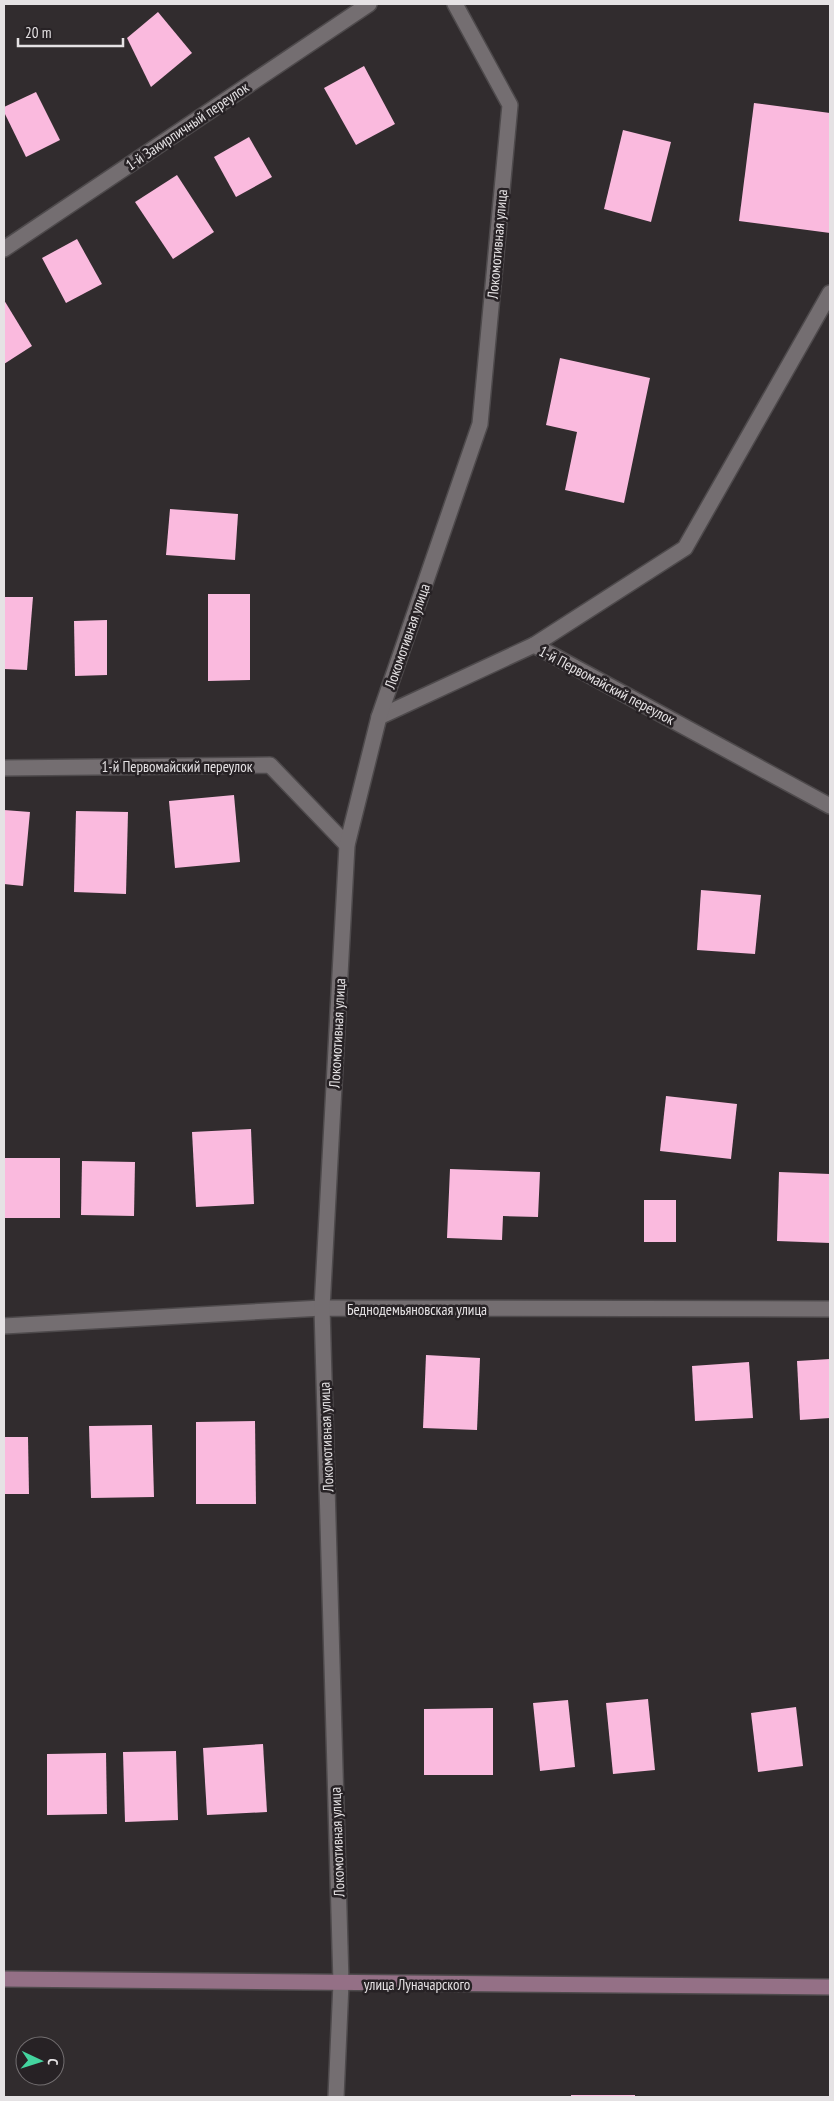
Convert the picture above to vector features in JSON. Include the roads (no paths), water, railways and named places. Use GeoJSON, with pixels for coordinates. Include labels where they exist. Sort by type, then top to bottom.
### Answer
{"type":"FeatureCollection","features":[{"type":"Feature","properties":{"kind":"main road","name":"улица Луначарского"},"geometry":{"type":"LineString","coordinates":[[4,1979],[830,1987]]}},
{"type":"Feature","properties":{"kind":"street","name":"1-й Закирпичный переулок"},"geometry":{"type":"LineString","coordinates":[[4,249],[369,4]]}},
{"type":"Feature","properties":{"kind":"street","name":"Локомотивная улица"},"geometry":{"type":"LineString","coordinates":[[336,2097],[341,1983],[322,1308],[347,845],[379,717],[480,424],[510,105],[455,4]]}},
{"type":"Feature","properties":{"kind":"street"},"geometry":{"type":"LineString","coordinates":[[534,646],[685,548],[830,294]]}},
{"type":"Feature","properties":{"kind":"street","name":"1-й Первомайский переулок"},"geometry":{"type":"LineString","coordinates":[[379,717],[534,646],[830,806]]}},
{"type":"Feature","properties":{"kind":"street","name":"1-й Первомайский переулок"},"geometry":{"type":"LineString","coordinates":[[4,768],[270,766],[347,845]]}},
{"type":"Feature","properties":{"kind":"street","name":"Беднодемьяновская улица"},"geometry":{"type":"LineString","coordinates":[[4,1326],[322,1308],[830,1309]]}}]}
